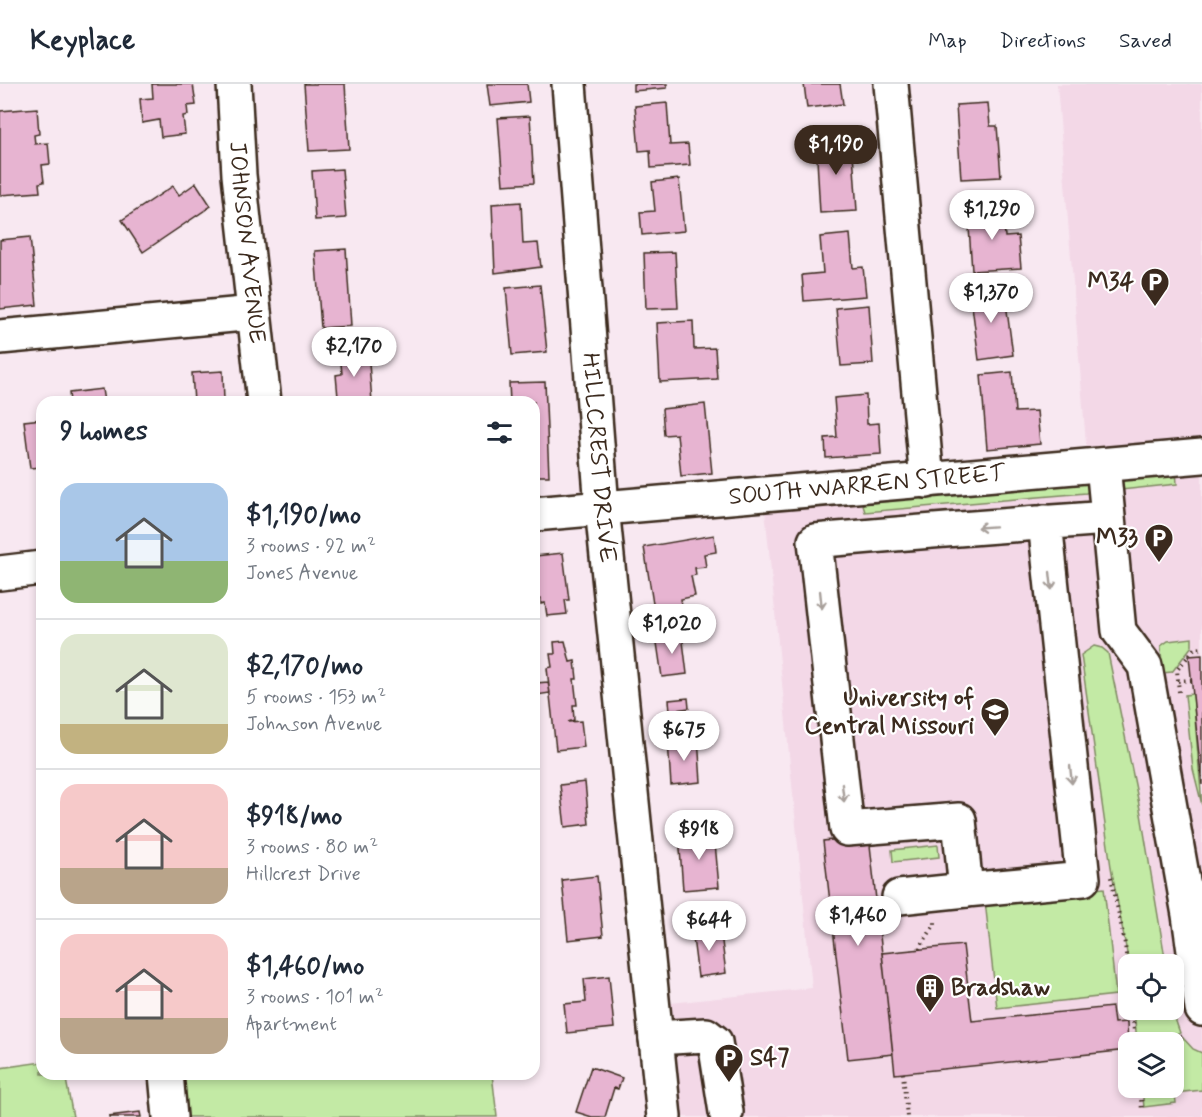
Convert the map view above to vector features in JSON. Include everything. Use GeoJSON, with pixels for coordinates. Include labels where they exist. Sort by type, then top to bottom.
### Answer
{"type":"FeatureCollection","features":[{"type":"Feature","properties":{"kind":"street","name":"JOHNSON AVENUE"},"geometry":{"type":"LineString","coordinates":[[234,84],[239,175],[263,396]]}},
{"type":"Feature","properties":{"kind":"street","name":"HILLCREST DRIVE"},"geometry":{"type":"LineString","coordinates":[[569,84],[602,507],[664,1117]]}},
{"type":"Feature","properties":{"kind":"street"},"geometry":{"type":"LineString","coordinates":[[891,84],[927,481]]}},
{"type":"Feature","properties":{"kind":"street"},"geometry":{"type":"LineString","coordinates":[[0,337],[254,313]]}},
{"type":"Feature","properties":{"kind":"street","name":"SOUTH WARREN STREET"},"geometry":{"type":"LineString","coordinates":[[540,513],[1202,456]]}},
{"type":"Feature","properties":{"kind":"street"},"geometry":{"type":"LineString","coordinates":[[1103,465],[1119,631],[1145,666],[1189,915],[1202,1009]]}},
{"type":"Feature","properties":{"kind":"street"},"geometry":{"type":"LineString","coordinates":[[845,487],[849,538]]}},
{"type":"Feature","properties":{"kind":"street"},"geometry":{"type":"LineString","coordinates":[[966,890],[959,820],[847,829],[815,542],[1107,518]]}},
{"type":"Feature","properties":{"kind":"street"},"geometry":{"type":"LineString","coordinates":[[899,897],[1082,873],[1045,522]]}},
{"type":"Feature","properties":{"kind":"street"},"geometry":{"type":"LineString","coordinates":[[0,573],[36,569]]}},
{"type":"Feature","properties":{"kind":"street"},"geometry":{"type":"LineString","coordinates":[[656,1038],[706,1035],[715,1042],[726,1112]]}},
{"type":"Feature","properties":{"kind":"street"},"geometry":{"type":"LineString","coordinates":[[167,1080],[170,1117]]}},
{"type":"Feature","properties":{"kind":"path"},"geometry":{"type":"LineString","coordinates":[[1180,704],[1177,670],[1194,649],[1202,648]]}},
{"type":"Feature","properties":{"kind":"path"},"geometry":{"type":"LineString","coordinates":[[1178,681],[1192,680]]}},
{"type":"Feature","properties":{"kind":"path"},"geometry":{"type":"LineString","coordinates":[[1082,873],[1110,872],[1126,954]]}},
{"type":"Feature","properties":{"kind":"path"},"geometry":{"type":"LineString","coordinates":[[903,1073],[907,1117]]}},
{"type":"Feature","properties":{"kind":"path"},"geometry":{"type":"LineString","coordinates":[[1141,1098],[1142,1110]]}},
{"type":"Feature","properties":{"kind":"shaded area","name":"University of Central Missouri"},"geometry":{"type":"Polygon","coordinates":[[[1057,84],[1202,84],[1202,1117],[673,1117],[662,1004],[812,988],[765,510],[927,498],[1089,481],[1057,84]]]}},
{"type":"Feature","properties":{"kind":"green space"},"geometry":{"type":"Polygon","coordinates":[[[1176,470],[1177,484],[1121,490],[1118,479],[1176,470]]]}},
{"type":"Feature","properties":{"kind":"green space"},"geometry":{"type":"Polygon","coordinates":[[[1090,482],[1090,490],[1086,493],[865,512],[862,502],[1090,482]]]}},
{"type":"Feature","properties":{"kind":"green space"},"geometry":{"type":"Polygon","coordinates":[[[1192,638],[1192,646],[1172,672],[1162,673],[1161,646],[1168,641],[1192,638]]]}},
{"type":"Feature","properties":{"kind":"green space"},"geometry":{"type":"Polygon","coordinates":[[[1094,646],[1108,653],[1141,814],[1164,954],[1127,954],[1111,867],[1081,655],[1094,646]]]}},
{"type":"Feature","properties":{"kind":"green space"},"geometry":{"type":"Polygon","coordinates":[[[1193,694],[1202,805],[1193,769],[1185,695],[1193,694]]]}},
{"type":"Feature","properties":{"kind":"green space"},"geometry":{"type":"Polygon","coordinates":[[[938,845],[939,857],[893,862],[892,850],[938,845]]]}},
{"type":"Feature","properties":{"kind":"green space"},"geometry":{"type":"Polygon","coordinates":[[[1104,888],[1116,995],[997,1008],[985,901],[1104,888]]]}},
{"type":"Feature","properties":{"kind":"green space"},"geometry":{"type":"Polygon","coordinates":[[[1135,1020],[1175,1020],[1180,1032],[1136,1032],[1135,1020]]]}},
{"type":"Feature","properties":{"kind":"green space"},"geometry":{"type":"Polygon","coordinates":[[[1184,1039],[1193,1049],[1202,1053],[1202,1090],[1184,1092],[1184,1039]]]}},
{"type":"Feature","properties":{"kind":"green space"},"geometry":{"type":"Polygon","coordinates":[[[36,1063],[36,1080],[66,1080],[73,1117],[0,1117],[0,1068],[36,1063]]]}},
{"type":"Feature","properties":{"kind":"green space"},"geometry":{"type":"Polygon","coordinates":[[[177,1080],[493,1080],[497,1117],[181,1117],[177,1080]]]}},
{"type":"Feature","properties":{"kind":"green space"},"geometry":{"type":"Polygon","coordinates":[[[1143,1098],[1176,1098],[1176,1103],[1144,1107],[1143,1098]]]}},
{"type":"Feature","properties":{"kind":"building"},"geometry":{"type":"Polygon","coordinates":[[[152,84],[193,84],[196,105],[187,106],[188,115],[183,116],[185,134],[161,137],[159,120],[142,123],[140,99],[153,98],[152,84]]]}},
{"type":"Feature","properties":{"kind":"building"},"geometry":{"type":"Polygon","coordinates":[[[304,84],[345,84],[349,149],[309,151],[304,84]]]}},
{"type":"Feature","properties":{"kind":"building"},"geometry":{"type":"Polygon","coordinates":[[[487,84],[527,84],[529,102],[490,106],[487,84]]]}},
{"type":"Feature","properties":{"kind":"building"},"geometry":{"type":"Polygon","coordinates":[[[633,84],[667,84],[667,88],[633,91],[633,84]]]}},
{"type":"Feature","properties":{"kind":"building"},"geometry":{"type":"Polygon","coordinates":[[[804,84],[840,84],[843,104],[807,108],[804,84]]]}},
{"type":"Feature","properties":{"kind":"building"},"geometry":{"type":"Polygon","coordinates":[[[667,103],[670,145],[688,144],[690,165],[651,168],[650,150],[639,151],[635,106],[667,103]]]}},
{"type":"Feature","properties":{"kind":"building"},"geometry":{"type":"Polygon","coordinates":[[[988,103],[990,126],[997,126],[1001,177],[961,179],[956,105],[988,103]]]}},
{"type":"Feature","properties":{"kind":"building"},"geometry":{"type":"Polygon","coordinates":[[[37,108],[39,134],[34,135],[35,144],[48,143],[50,164],[42,165],[44,182],[39,183],[40,192],[0,195],[0,111],[37,108]]]}},
{"type":"Feature","properties":{"kind":"building"},"geometry":{"type":"Polygon","coordinates":[[[530,116],[534,183],[503,185],[498,118],[530,116]]]}},
{"type":"Feature","properties":{"kind":"building"},"geometry":{"type":"Polygon","coordinates":[[[852,139],[857,211],[820,213],[816,141],[852,139]]]}},
{"type":"Feature","properties":{"kind":"building"},"geometry":{"type":"Polygon","coordinates":[[[342,169],[346,218],[315,220],[312,171],[342,169]]]}},
{"type":"Feature","properties":{"kind":"building"},"geometry":{"type":"Polygon","coordinates":[[[679,179],[684,231],[642,235],[640,212],[655,211],[652,182],[679,179]]]}},
{"type":"Feature","properties":{"kind":"building"},"geometry":{"type":"Polygon","coordinates":[[[196,183],[211,206],[143,252],[122,220],[173,186],[179,195],[196,183]]]}},
{"type":"Feature","properties":{"kind":"building"},"geometry":{"type":"Polygon","coordinates":[[[521,202],[523,244],[538,243],[541,267],[495,273],[492,204],[521,202]]]}},
{"type":"Feature","properties":{"kind":"building"},"geometry":{"type":"Polygon","coordinates":[[[1003,204],[1005,237],[1018,236],[1021,268],[972,271],[969,227],[976,226],[974,206],[1003,204]]]}},
{"type":"Feature","properties":{"kind":"building"},"geometry":{"type":"Polygon","coordinates":[[[850,234],[853,268],[863,267],[866,296],[804,301],[802,275],[823,273],[820,237],[850,234]]]}},
{"type":"Feature","properties":{"kind":"building"},"geometry":{"type":"Polygon","coordinates":[[[30,237],[37,305],[0,309],[0,240],[30,237]]]}},
{"type":"Feature","properties":{"kind":"building"},"geometry":{"type":"Polygon","coordinates":[[[346,249],[351,326],[321,328],[315,251],[346,249]]]}},
{"type":"Feature","properties":{"kind":"building"},"geometry":{"type":"Polygon","coordinates":[[[675,252],[678,308],[646,309],[644,253],[675,252]]]}},
{"type":"Feature","properties":{"kind":"building"},"geometry":{"type":"Polygon","coordinates":[[[540,285],[547,352],[512,355],[506,288],[540,285]]]}},
{"type":"Feature","properties":{"kind":"building"},"geometry":{"type":"Polygon","coordinates":[[[997,286],[999,304],[1006,303],[1013,355],[979,360],[970,290],[997,286]]]}},
{"type":"Feature","properties":{"kind":"building"},"geometry":{"type":"Polygon","coordinates":[[[869,305],[873,364],[841,366],[836,308],[869,305]]]}},
{"type":"Feature","properties":{"kind":"building"},"geometry":{"type":"Polygon","coordinates":[[[693,321],[694,349],[715,348],[717,379],[660,382],[657,323],[693,321]]]}},
{"type":"Feature","properties":{"kind":"building"},"geometry":{"type":"Polygon","coordinates":[[[368,350],[372,396],[338,396],[336,375],[342,374],[340,353],[368,350]]]}},
{"type":"Feature","properties":{"kind":"building"},"geometry":{"type":"Polygon","coordinates":[[[223,371],[224,396],[194,396],[192,373],[223,371]]]}},
{"type":"Feature","properties":{"kind":"building"},"geometry":{"type":"Polygon","coordinates":[[[1012,372],[1015,412],[1037,411],[1040,444],[987,449],[981,375],[1012,372]]]}},
{"type":"Feature","properties":{"kind":"building"},"geometry":{"type":"Polygon","coordinates":[[[545,382],[549,476],[540,476],[540,396],[510,396],[509,383],[545,382]]]}},
{"type":"Feature","properties":{"kind":"building"},"geometry":{"type":"Polygon","coordinates":[[[102,389],[103,396],[69,396],[69,393],[102,389]]]}},
{"type":"Feature","properties":{"kind":"building"},"geometry":{"type":"Polygon","coordinates":[[[866,395],[867,424],[879,423],[881,454],[826,458],[825,438],[837,437],[834,398],[866,395]]]}},
{"type":"Feature","properties":{"kind":"building"},"geometry":{"type":"Polygon","coordinates":[[[705,404],[712,473],[681,476],[677,434],[664,435],[662,409],[705,404]]]}},
{"type":"Feature","properties":{"kind":"building"},"geometry":{"type":"Polygon","coordinates":[[[36,420],[36,468],[30,468],[24,421],[36,420]]]}},
{"type":"Feature","properties":{"kind":"building"},"geometry":{"type":"Polygon","coordinates":[[[714,535],[716,552],[704,554],[706,567],[695,568],[696,575],[691,576],[695,596],[681,599],[682,606],[654,610],[644,547],[714,535]]]}},
{"type":"Feature","properties":{"kind":"building"},"geometry":{"type":"Polygon","coordinates":[[[563,553],[569,600],[565,600],[567,614],[547,616],[545,603],[541,604],[540,555],[563,553]]]}},
{"type":"Feature","properties":{"kind":"building"},"geometry":{"type":"Polygon","coordinates":[[[682,633],[687,674],[662,677],[656,636],[682,633]]]}},
{"type":"Feature","properties":{"kind":"building"},"geometry":{"type":"Polygon","coordinates":[[[565,641],[570,662],[575,661],[577,679],[574,679],[577,705],[573,705],[574,720],[568,722],[581,721],[584,747],[556,750],[547,668],[552,667],[550,654],[555,654],[554,642],[565,641]]]}},
{"type":"Feature","properties":{"kind":"building"},"geometry":{"type":"Polygon","coordinates":[[[1202,655],[1202,785],[1189,656],[1202,655]]]}},
{"type":"Feature","properties":{"kind":"building"},"geometry":{"type":"Polygon","coordinates":[[[548,682],[550,693],[540,695],[540,683],[548,682]]]}},
{"type":"Feature","properties":{"kind":"building"},"geometry":{"type":"Polygon","coordinates":[[[688,698],[689,708],[670,711],[669,700],[688,698]]]}},
{"type":"Feature","properties":{"kind":"building"},"geometry":{"type":"Polygon","coordinates":[[[698,738],[701,782],[671,785],[668,741],[698,738]]]}},
{"type":"Feature","properties":{"kind":"building"},"geometry":{"type":"Polygon","coordinates":[[[585,782],[589,824],[565,827],[560,785],[585,782]]]}},
{"type":"Feature","properties":{"kind":"building"},"geometry":{"type":"Polygon","coordinates":[[[714,832],[719,887],[683,890],[679,835],[714,832]]]}},
{"type":"Feature","properties":{"kind":"building"},"geometry":{"type":"Polygon","coordinates":[[[869,836],[893,1054],[848,1059],[823,841],[869,836]]]}},
{"type":"Feature","properties":{"kind":"building"},"geometry":{"type":"Polygon","coordinates":[[[597,876],[603,936],[568,940],[562,880],[597,876]]]}},
{"type":"Feature","properties":{"kind":"building"},"geometry":{"type":"Polygon","coordinates":[[[720,926],[726,973],[698,977],[692,930],[720,926]]]}},
{"type":"Feature","properties":{"kind":"building","name":"Bradshaw"},"geometry":{"type":"Polygon","coordinates":[[[963,945],[972,1021],[1112,1007],[1114,1023],[1127,1022],[1127,1032],[1118,1032],[1118,1051],[895,1074],[882,953],[963,945]]]}},
{"type":"Feature","properties":{"kind":"building"},"geometry":{"type":"Polygon","coordinates":[[[609,976],[614,1028],[567,1033],[564,1004],[586,1002],[584,979],[609,976]]]}},
{"type":"Feature","properties":{"kind":"building"},"geometry":{"type":"Polygon","coordinates":[[[591,1067],[622,1078],[618,1089],[614,1088],[605,1117],[592,1117],[576,1112],[591,1067]]]}},
{"type":"Feature","properties":{"kind":"building"},"geometry":{"type":"Polygon","coordinates":[[[140,1112],[141,1117],[109,1117],[109,1116],[140,1112]]]}},
{"type":"Feature","properties":{"kind":"place","name":"M34"},"geometry":{"type":"Point","coordinates":[1155,308]}},
{"type":"Feature","properties":{"kind":"place","name":"M33"},"geometry":{"type":"Point","coordinates":[1159,564]}},
{"type":"Feature","properties":{"kind":"place","name":"University of Central Missouri"},"geometry":{"type":"Point","coordinates":[995,738]}},
{"type":"Feature","properties":{"kind":"place","name":"Bradshaw"},"geometry":{"type":"Point","coordinates":[930,1014]}},
{"type":"Feature","properties":{"kind":"place","name":"S47"},"geometry":{"type":"Point","coordinates":[729,1084]}}]}
